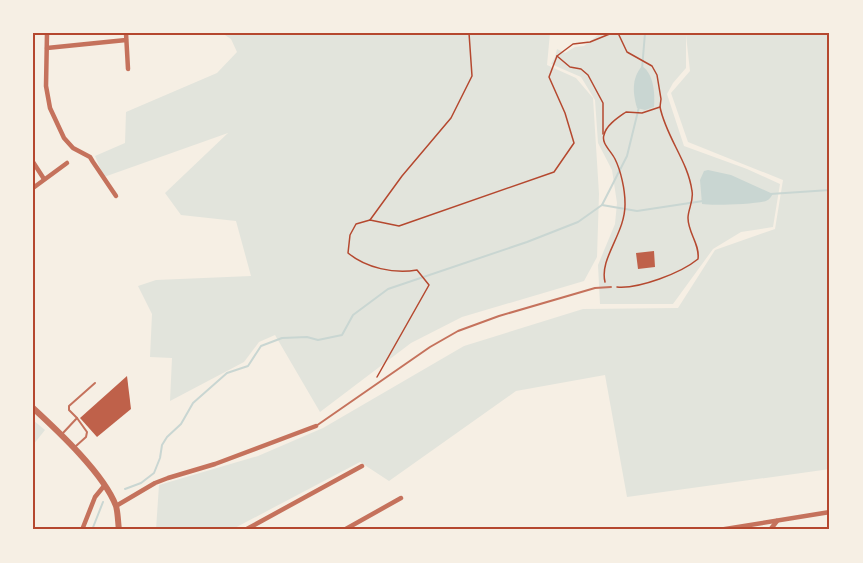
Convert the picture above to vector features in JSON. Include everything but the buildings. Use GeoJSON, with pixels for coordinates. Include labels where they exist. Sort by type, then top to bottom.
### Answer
{"type":"FeatureCollection","features":[{"type":"Feature","properties":{"kind":"street"},"geometry":{"type":"LineString","coordinates":[[47,33],[46,86],[56,123],[73,148],[90,157],[116,196]]}},
{"type":"Feature","properties":{"kind":"street"},"geometry":{"type":"LineString","coordinates":[[126,33],[128,69]]}},
{"type":"Feature","properties":{"kind":"street"},"geometry":{"type":"LineString","coordinates":[[47,48],[126,40]]}},
{"type":"Feature","properties":{"kind":"street"},"geometry":{"type":"LineString","coordinates":[[33,162],[44,179]]}},
{"type":"Feature","properties":{"kind":"street"},"geometry":{"type":"LineString","coordinates":[[33,188],[67,163]]}},
{"type":"Feature","properties":{"kind":"street"},"geometry":{"type":"LineString","coordinates":[[33,408],[74,448],[104,486],[116,506],[119,530]]}},
{"type":"Feature","properties":{"kind":"street"},"geometry":{"type":"LineString","coordinates":[[116,506],[168,478],[215,464],[316,426]]}},
{"type":"Feature","properties":{"kind":"street"},"geometry":{"type":"LineString","coordinates":[[245,530],[363,466]]}},
{"type":"Feature","properties":{"kind":"street"},"geometry":{"type":"LineString","coordinates":[[82,530],[95,497],[104,486]]}},
{"type":"Feature","properties":{"kind":"street"},"geometry":{"type":"LineString","coordinates":[[344,530],[401,498]]}},
{"type":"Feature","properties":{"kind":"street"},"geometry":{"type":"LineString","coordinates":[[719,530],[830,512]]}},
{"type":"Feature","properties":{"kind":"street"},"geometry":{"type":"LineString","coordinates":[[770,530],[777,521]]}},
{"type":"Feature","properties":{"kind":"lane"},"geometry":{"type":"LineString","coordinates":[[316,426],[430,347],[458,331],[499,316],[595,288],[611,286]]}},
{"type":"Feature","properties":{"kind":"lane"},"geometry":{"type":"LineString","coordinates":[[74,448],[87,432],[69,410],[69,406],[95,383]]}},
{"type":"Feature","properties":{"kind":"lane"},"geometry":{"type":"LineString","coordinates":[[61,435],[77,418]]}},
{"type":"Feature","properties":{"kind":"path"},"geometry":{"type":"LineString","coordinates":[[370,220],[402,176],[451,118],[472,76],[469,33]]}},
{"type":"Feature","properties":{"kind":"path"},"geometry":{"type":"LineString","coordinates":[[371,387],[429,285],[417,270],[401,273],[359,262],[348,253],[350,235],[356,224],[370,220],[399,226],[554,172],[574,143],[565,113],[549,77],[557,56],[573,44],[590,42],[612,33]]}},
{"type":"Feature","properties":{"kind":"path"},"geometry":{"type":"LineString","coordinates":[[557,56],[570,67],[581,69],[588,75],[603,103],[603,140],[616,160],[620,174],[625,206],[623,227],[604,266],[604,281],[611,286],[634,288],[675,273],[698,259],[699,251],[691,233],[688,217],[692,201],[690,178],[664,123],[657,75],[652,66],[627,52],[618,33]]}},
{"type":"Feature","properties":{"kind":"path"},"geometry":{"type":"LineString","coordinates":[[603,135],[626,112],[642,113],[660,107]]}},
{"type":"Feature","properties":{"kind":"shaded area"},"geometry":{"type":"Polygon","coordinates":[[[222,33],[550,33],[547,65],[576,78],[593,98],[599,194],[597,257],[584,281],[462,317],[411,343],[320,412],[275,335],[259,342],[244,362],[170,401],[172,358],[150,357],[152,314],[138,286],[156,280],[251,276],[236,221],[181,215],[165,193],[228,133],[104,177],[95,156],[125,143],[126,112],[217,73],[237,52],[231,39],[222,33]]]}},
{"type":"Feature","properties":{"kind":"shaded area"},"geometry":{"type":"Polygon","coordinates":[[[569,33],[830,33],[830,469],[627,497],[605,375],[516,391],[389,481],[360,462],[231,530],[156,530],[159,485],[258,456],[323,428],[464,346],[583,309],[678,308],[715,250],[775,229],[783,180],[688,142],[671,93],[690,71],[686,35],[686,68],[667,94],[684,146],[747,169],[780,184],[773,227],[741,232],[713,249],[673,304],[600,304],[598,265],[615,224],[617,203],[612,170],[598,143],[595,100],[581,77],[551,64],[557,49],[565,53],[575,47],[584,46],[598,35],[569,33]]]}},
{"type":"Feature","properties":{"kind":"shaded area"},"geometry":{"type":"Polygon","coordinates":[[[642,66],[651,79],[654,96],[654,107],[645,110],[637,108],[634,92],[636,76],[642,66]]]}},
{"type":"Feature","properties":{"kind":"shaded area"},"geometry":{"type":"Polygon","coordinates":[[[704,171],[731,175],[773,194],[768,200],[761,202],[702,204],[700,180],[704,171]]]}},
{"type":"Feature","properties":{"kind":"shaded area"},"geometry":{"type":"Polygon","coordinates":[[[33,420],[45,430],[33,445],[33,420]]]}},
{"type":"Feature","properties":{"kind":"waterway"},"geometry":{"type":"LineString","coordinates":[[642,69],[645,33]]}},
{"type":"Feature","properties":{"kind":"waterway"},"geometry":{"type":"LineString","coordinates":[[125,489],[141,483],[154,473],[162,445],[181,424],[193,403],[227,373],[248,366],[261,346],[282,338],[307,337],[318,340],[342,335],[353,315],[388,289],[527,242],[578,222],[602,205],[627,156],[639,107]]}},
{"type":"Feature","properties":{"kind":"waterway"},"geometry":{"type":"LineString","coordinates":[[770,194],[830,190]]}},
{"type":"Feature","properties":{"kind":"waterway"},"geometry":{"type":"LineString","coordinates":[[602,205],[637,211],[703,201]]}},
{"type":"Feature","properties":{"kind":"waterway"},"geometry":{"type":"LineString","coordinates":[[92,530],[103,502]]}}]}
